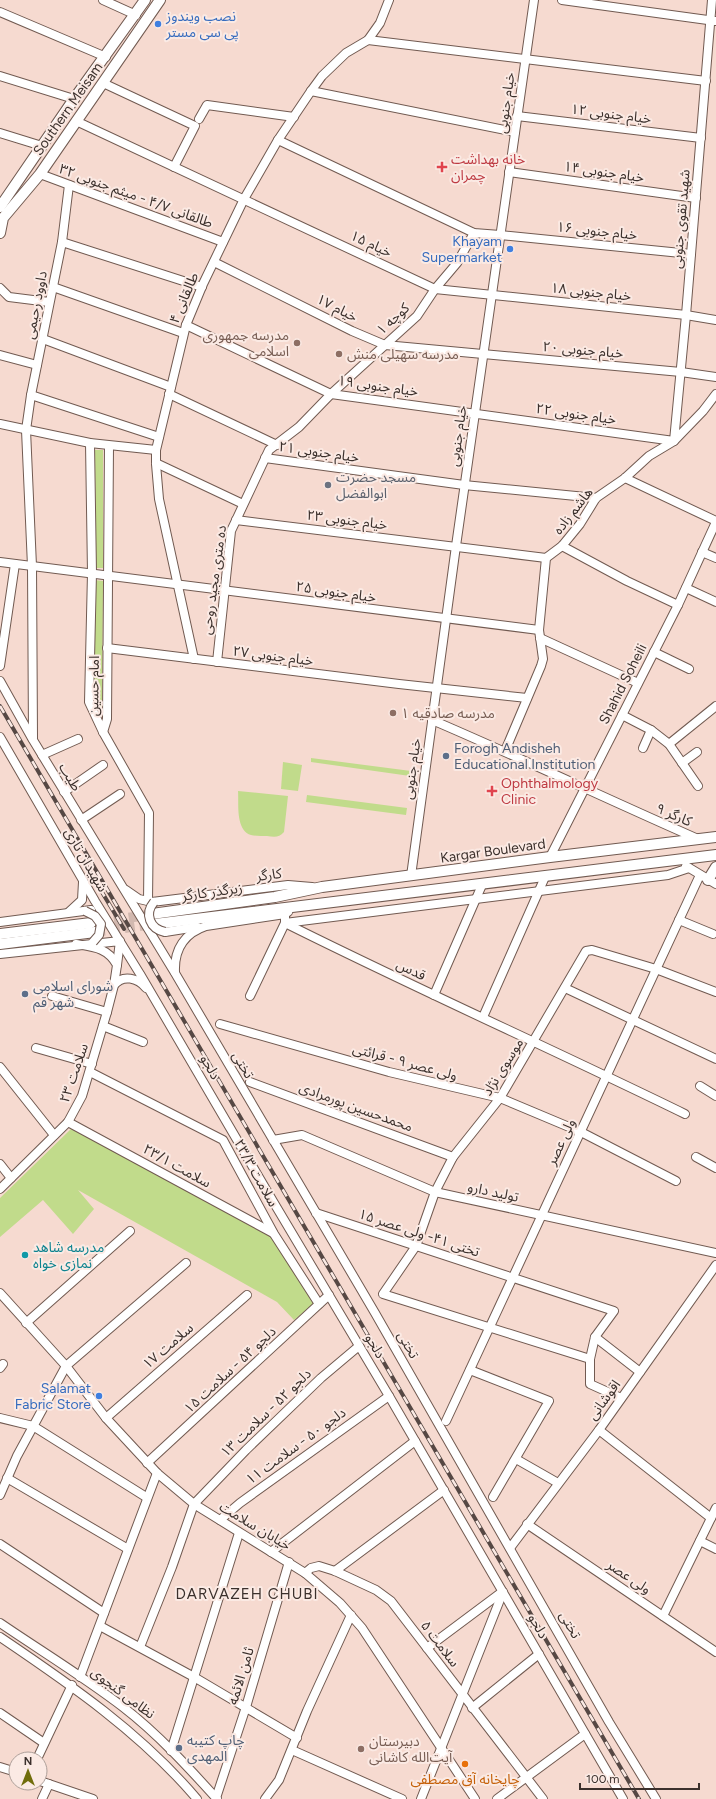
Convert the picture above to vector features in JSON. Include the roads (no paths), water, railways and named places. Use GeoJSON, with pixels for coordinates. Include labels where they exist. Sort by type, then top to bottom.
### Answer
{"type":"FeatureCollection","features":[{"type":"Feature","properties":{"kind":"main road","name":"Southern Meisam"},"geometry":{"type":"LineString","coordinates":[[0,207],[4,195],[42,146],[74,99],[146,0]]}},
{"type":"Feature","properties":{"kind":"main road","name":"Southern Meisam"},"geometry":{"type":"LineString","coordinates":[[0,233],[2,220],[40,174],[160,0]]}},
{"type":"Feature","properties":{"kind":"main road","name":"Kargar Boulevard"},"geometry":{"type":"LineString","coordinates":[[275,897],[322,887],[716,837]]}},
{"type":"Feature","properties":{"kind":"main road"},"geometry":{"type":"LineString","coordinates":[[281,911],[297,906],[482,885],[716,855]]}},
{"type":"Feature","properties":{"kind":"main road"},"geometry":{"type":"LineString","coordinates":[[708,880],[716,866]]}},
{"type":"Feature","properties":{"kind":"main road"},"geometry":{"type":"LineString","coordinates":[[411,876],[413,893]]}},
{"type":"Feature","properties":{"kind":"main road","name":"زیرگذر کارگر"},"geometry":{"type":"LineString","coordinates":[[275,897],[154,919],[281,911]]}},
{"type":"Feature","properties":{"kind":"main road"},"geometry":{"type":"LineString","coordinates":[[0,934],[91,923]]}},
{"type":"Feature","properties":{"kind":"main road"},"geometry":{"type":"LineString","coordinates":[[0,944],[94,937]]}},
{"type":"Feature","properties":{"kind":"street"},"geometry":{"type":"LineString","coordinates":[[103,0],[136,15]]}},
{"type":"Feature","properties":{"kind":"street","name":"طالقانی ۴"},"geometry":{"type":"LineString","coordinates":[[194,659],[177,584],[170,543],[159,499],[156,462],[156,450],[184,329],[202,287],[244,199],[278,140],[322,76],[346,53],[368,40],[380,23],[388,0]]}},
{"type":"Feature","properties":{"kind":"street","name":"خیام جنوبی"},"geometry":{"type":"LineString","coordinates":[[411,876],[464,484],[534,0]]}},
{"type":"Feature","properties":{"kind":"street"},"geometry":{"type":"LineString","coordinates":[[562,0],[713,21]]}},
{"type":"Feature","properties":{"kind":"street","name":"شهید تقوی جنوبی"},"geometry":{"type":"LineString","coordinates":[[674,441],[692,254],[706,81],[713,21],[712,0]]}},
{"type":"Feature","properties":{"kind":"street"},"geometry":{"type":"LineString","coordinates":[[0,12],[106,57]]}},
{"type":"Feature","properties":{"kind":"street"},"geometry":{"type":"LineString","coordinates":[[368,40],[706,81]]}},
{"type":"Feature","properties":{"kind":"street"},"geometry":{"type":"LineString","coordinates":[[0,76],[74,99]]}},
{"type":"Feature","properties":{"kind":"street"},"geometry":{"type":"LineString","coordinates":[[103,83],[195,126],[174,167]]}},
{"type":"Feature","properties":{"kind":"street"},"geometry":{"type":"LineString","coordinates":[[311,91],[515,132]]}},
{"type":"Feature","properties":{"kind":"street"},"geometry":{"type":"LineString","coordinates":[[199,119],[207,105],[294,117]]}},
{"type":"Feature","properties":{"kind":"street","name":"خیام جنوبی ۱۲"},"geometry":{"type":"LineString","coordinates":[[517,116],[701,138]]}},
{"type":"Feature","properties":{"kind":"street","name":"خیام ۱۵"},"geometry":{"type":"LineString","coordinates":[[76,121],[435,289],[492,295]]}},
{"type":"Feature","properties":{"kind":"street"},"geometry":{"type":"LineString","coordinates":[[0,132],[42,146]]}},
{"type":"Feature","properties":{"kind":"street"},"geometry":{"type":"LineString","coordinates":[[278,140],[474,234]]}},
{"type":"Feature","properties":{"kind":"street","name":"خیام جنوبی ۱۴"},"geometry":{"type":"LineString","coordinates":[[509,172],[696,198]]}},
{"type":"Feature","properties":{"kind":"street","name":"طالقانی ۴/۷ - میثم جنوبی ۳۲"},"geometry":{"type":"LineString","coordinates":[[40,174],[223,242]]}},
{"type":"Feature","properties":{"kind":"street","name":"داوود رحیمی"},"geometry":{"type":"LineString","coordinates":[[33,740],[32,566],[26,430],[31,395],[62,242],[69,185]]}},
{"type":"Feature","properties":{"kind":"street","name":"خیام جنوبی ۱۶"},"geometry":{"type":"LineString","coordinates":[[474,234],[500,235],[692,254]]}},
{"type":"Feature","properties":{"kind":"street","name":"کوچه ۱"},"geometry":{"type":"LineString","coordinates":[[332,394],[417,316],[435,289],[457,263],[474,234]]}},
{"type":"Feature","properties":{"kind":"street"},"geometry":{"type":"LineString","coordinates":[[62,242],[202,287]]}},
{"type":"Feature","properties":{"kind":"street","name":"خیام ۱۷"},"geometry":{"type":"LineString","coordinates":[[214,262],[352,331],[385,345],[484,354]]}},
{"type":"Feature","properties":{"kind":"street","name":"خیام جنوبی ۱۹"},"geometry":{"type":"LineString","coordinates":[[53,287],[184,329],[260,359],[332,394],[475,412]]}},
{"type":"Feature","properties":{"kind":"street"},"geometry":{"type":"LineString","coordinates":[[0,288],[9,297],[49,302]]}},
{"type":"Feature","properties":{"kind":"street","name":"خیام جنوبی ۱۸"},"geometry":{"type":"LineString","coordinates":[[492,295],[686,315],[716,320]]}},
{"type":"Feature","properties":{"kind":"street"},"geometry":{"type":"LineString","coordinates":[[43,339],[170,390],[222,419],[277,445]]}},
{"type":"Feature","properties":{"kind":"street","name":"خیام جنوبی ۲۰"},"geometry":{"type":"LineString","coordinates":[[484,354],[681,372],[716,377]]}},
{"type":"Feature","properties":{"kind":"street"},"geometry":{"type":"LineString","coordinates":[[0,355],[37,365]]}},
{"type":"Feature","properties":{"kind":"street","name":"ده متری مجید روحی"},"geometry":{"type":"LineString","coordinates":[[217,662],[231,531],[270,450],[299,427],[332,394]]}},
{"type":"Feature","properties":{"kind":"street","name":"هاشم زاده"},"geometry":{"type":"LineString","coordinates":[[546,558],[562,546],[580,524],[596,498],[625,478],[649,456],[674,441],[703,411],[716,394]]}},
{"type":"Feature","properties":{"kind":"street"},"geometry":{"type":"LineString","coordinates":[[31,395],[159,437]]}},
{"type":"Feature","properties":{"kind":"street","name":"خیام جنوبی ۲۲"},"geometry":{"type":"LineString","coordinates":[[475,412],[674,441]]}},
{"type":"Feature","properties":{"kind":"street"},"geometry":{"type":"LineString","coordinates":[[0,424],[90,443],[156,450]]}},
{"type":"Feature","properties":{"kind":"street","name":"امام حسین"},"geometry":{"type":"LineString","coordinates":[[90,443],[92,573],[89,702],[103,732]]}},
{"type":"Feature","properties":{"kind":"street","name":"امام حسین"},"geometry":{"type":"LineString","coordinates":[[103,732],[107,722],[109,446]]}},
{"type":"Feature","properties":{"kind":"street","name":"خیام جنوبی ۲۱"},"geometry":{"type":"LineString","coordinates":[[265,458],[464,484],[596,498]]}},
{"type":"Feature","properties":{"kind":"street"},"geometry":{"type":"LineString","coordinates":[[156,462],[243,504]]}},
{"type":"Feature","properties":{"kind":"street"},"geometry":{"type":"LineString","coordinates":[[625,478],[716,522]]}},
{"type":"Feature","properties":{"kind":"street","name":"خیام جنوبی ۲۳"},"geometry":{"type":"LineString","coordinates":[[236,520],[546,558]]}},
{"type":"Feature","properties":{"kind":"street","name":"Shahid Soheili"},"geometry":{"type":"LineString","coordinates":[[550,857],[583,789],[678,605],[716,522]]}},
{"type":"Feature","properties":{"kind":"street"},"geometry":{"type":"LineString","coordinates":[[562,546],[627,581],[678,605]]}},
{"type":"Feature","properties":{"kind":"street"},"geometry":{"type":"LineString","coordinates":[[702,552],[716,558]]}},
{"type":"Feature","properties":{"kind":"street"},"geometry":{"type":"LineString","coordinates":[[505,751],[543,659],[540,634],[546,558]]}},
{"type":"Feature","properties":{"kind":"street","name":"خیام جنوبی ۲۵"},"geometry":{"type":"LineString","coordinates":[[1,561],[407,614],[446,617],[540,634],[638,683]]}},
{"type":"Feature","properties":{"kind":"street"},"geometry":{"type":"LineString","coordinates":[[0,666],[15,564]]}},
{"type":"Feature","properties":{"kind":"street"},"geometry":{"type":"LineString","coordinates":[[686,588],[716,602]]}},
{"type":"Feature","properties":{"kind":"street","name":"خیام جنوبی ۲۷"},"geometry":{"type":"LineString","coordinates":[[107,648],[527,698]]}},
{"type":"Feature","properties":{"kind":"street"},"geometry":{"type":"LineString","coordinates":[[654,652],[689,669]]}},
{"type":"Feature","properties":{"kind":"street","name":"طیب"},"geometry":{"type":"LineString","coordinates":[[0,681],[33,740],[133,906]]}},
{"type":"Feature","properties":{"kind":"street"},"geometry":{"type":"LineString","coordinates":[[669,744],[716,706]]}},
{"type":"Feature","properties":{"kind":"street"},"geometry":{"type":"LineString","coordinates":[[622,715],[651,730],[669,744],[698,786]]}},
{"type":"Feature","properties":{"kind":"street","name":"کارگر ۹"},"geometry":{"type":"LineString","coordinates":[[432,720],[505,751],[583,789],[698,839]]}},
{"type":"Feature","properties":{"kind":"street"},"geometry":{"type":"LineString","coordinates":[[643,748],[651,730]]}},
{"type":"Feature","properties":{"kind":"street"},"geometry":{"type":"LineString","coordinates":[[103,732],[149,813],[151,901],[149,918],[154,928],[165,932],[206,926],[281,911],[285,923],[250,996]]}},
{"type":"Feature","properties":{"kind":"street","name":"شهیدان تاری"},"geometry":{"type":"LineString","coordinates":[[0,737],[100,909],[0,922]]}},
{"type":"Feature","properties":{"kind":"street"},"geometry":{"type":"LineString","coordinates":[[42,755],[78,739]]}},
{"type":"Feature","properties":{"kind":"street"},"geometry":{"type":"LineString","coordinates":[[682,763],[697,752]]}},
{"type":"Feature","properties":{"kind":"street"},"geometry":{"type":"LineString","coordinates":[[64,792],[102,766]]}},
{"type":"Feature","properties":{"kind":"street"},"geometry":{"type":"LineString","coordinates":[[81,820],[120,794]]}},
{"type":"Feature","properties":{"kind":"street"},"geometry":{"type":"LineString","coordinates":[[678,860],[708,880]]}},
{"type":"Feature","properties":{"kind":"street"},"geometry":{"type":"LineString","coordinates":[[285,923],[668,875],[689,868]]}},
{"type":"Feature","properties":{"kind":"street"},"geometry":{"type":"LineString","coordinates":[[483,1017],[545,877]]}},
{"type":"Feature","properties":{"kind":"street","name":"ولی عصر"},"geometry":{"type":"LineString","coordinates":[[446,1421],[679,920],[708,880]]}},
{"type":"Feature","properties":{"kind":"street"},"geometry":{"type":"LineString","coordinates":[[65,914],[72,910],[82,900],[83,881]]}},
{"type":"Feature","properties":{"kind":"street"},"geometry":{"type":"LineString","coordinates":[[121,885],[139,899],[151,901]]}},
{"type":"Feature","properties":{"kind":"street"},"geometry":{"type":"LineString","coordinates":[[434,995],[482,885]]}},
{"type":"Feature","properties":{"kind":"street","name":"کارگر"},"geometry":{"type":"LineString","coordinates":[[151,901],[288,886],[322,887]]}},
{"type":"Feature","properties":{"kind":"street","name":"تختی"},"geometry":{"type":"LineString","coordinates":[[133,906],[175,973],[316,1213],[609,1722],[656,1799]]}},
{"type":"Feature","properties":{"kind":"street","name":"دلجو"},"geometry":{"type":"LineString","coordinates":[[100,909],[120,940],[359,1346],[390,1396],[623,1799]]}},
{"type":"Feature","properties":{"kind":"street"},"geometry":{"type":"LineString","coordinates":[[0,954],[76,944],[99,935],[101,924],[95,916],[85,911]]}},
{"type":"Feature","properties":{"kind":"street"},"geometry":{"type":"LineString","coordinates":[[679,920],[713,934]]}},
{"type":"Feature","properties":{"kind":"street","name":"قدس"},"geometry":{"type":"LineString","coordinates":[[285,923],[434,995],[535,1041],[685,1114]]}},
{"type":"Feature","properties":{"kind":"street"},"geometry":{"type":"LineString","coordinates":[[175,973],[174,962],[182,942],[195,930],[206,926]]}},
{"type":"Feature","properties":{"kind":"street"},"geometry":{"type":"LineString","coordinates":[[94,937],[120,940]]}},
{"type":"Feature","properties":{"kind":"street","name":"سلامت ۲۳"},"geometry":{"type":"LineString","coordinates":[[0,1189],[68,1122],[82,1096],[114,985],[120,940]]}},
{"type":"Feature","properties":{"kind":"street"},"geometry":{"type":"LineString","coordinates":[[76,944],[92,946],[107,952],[117,965]]}},
{"type":"Feature","properties":{"kind":"street","name":"موسوی نژاد"},"geometry":{"type":"LineString","coordinates":[[489,1328],[383,1294],[416,1246],[434,1192],[453,1157],[500,1098],[535,1041],[586,951],[592,950],[656,969]]}},
{"type":"Feature","properties":{"kind":"street"},"geometry":{"type":"LineString","coordinates":[[656,969],[716,992]]}},
{"type":"Feature","properties":{"kind":"street"},"geometry":{"type":"LineString","coordinates":[[114,985],[117,982],[128,978],[140,982],[153,996]]}},
{"type":"Feature","properties":{"kind":"street"},"geometry":{"type":"LineString","coordinates":[[566,988],[716,1059]]}},
{"type":"Feature","properties":{"kind":"street"},"geometry":{"type":"LineString","coordinates":[[52,996],[107,1012]]}},
{"type":"Feature","properties":{"kind":"street","name":"ولی عصر ۹ - قرائتی"},"geometry":{"type":"LineString","coordinates":[[220,1024],[388,1072],[500,1098],[581,1132],[676,1181]]}},
{"type":"Feature","properties":{"kind":"street"},"geometry":{"type":"LineString","coordinates":[[103,1026],[143,1042]]}},
{"type":"Feature","properties":{"kind":"street","name":"سلامت ۲۳/۳"},"geometry":{"type":"LineString","coordinates":[[36,1048],[91,1068],[223,1140],[274,1234],[319,1304]]}},
{"type":"Feature","properties":{"kind":"street"},"geometry":{"type":"LineString","coordinates":[[0,1067],[54,1135]]}},
{"type":"Feature","properties":{"kind":"street","name":"محمدحسین پورمرادی"},"geometry":{"type":"LineString","coordinates":[[250,1082],[453,1157]]}},
{"type":"Feature","properties":{"kind":"street"},"geometry":{"type":"LineString","coordinates":[[700,1086],[716,1096]]}},
{"type":"Feature","properties":{"kind":"street","name":"سلامت ۲۳/۱"},"geometry":{"type":"LineString","coordinates":[[68,1122],[274,1234]]}},
{"type":"Feature","properties":{"kind":"street","name":"تولید دارو"},"geometry":{"type":"LineString","coordinates":[[273,1140],[302,1135],[434,1192],[716,1253]]}},
{"type":"Feature","properties":{"kind":"street"},"geometry":{"type":"LineString","coordinates":[[696,1157],[716,1168]]}},
{"type":"Feature","properties":{"kind":"street"},"geometry":{"type":"LineString","coordinates":[[0,1164],[11,1178]]}},
{"type":"Feature","properties":{"kind":"street","name":"تختی ۴۱- ولی عصر ۱۵"},"geometry":{"type":"LineString","coordinates":[[316,1213],[614,1311],[595,1337]]}},
{"type":"Feature","properties":{"kind":"street"},"geometry":{"type":"LineString","coordinates":[[26,1323],[130,1231]]}},
{"type":"Feature","properties":{"kind":"street"},"geometry":{"type":"LineString","coordinates":[[0,1496],[7,1478],[33,1426],[66,1366],[186,1262]]}},
{"type":"Feature","properties":{"kind":"street","name":"اقوشانی"},"geometry":{"type":"LineString","coordinates":[[510,1548],[599,1430],[716,1265]]}},
{"type":"Feature","properties":{"kind":"street","name":"خیابان سلامت"},"geometry":{"type":"LineString","coordinates":[[0,1293],[66,1366],[106,1418],[157,1473],[194,1504],[305,1573],[351,1615],[366,1635],[475,1799]]}},
{"type":"Feature","properties":{"kind":"street","name":"سلامت ۱۷"},"geometry":{"type":"LineString","coordinates":[[106,1418],[247,1295]]}},
{"type":"Feature","properties":{"kind":"street","name":"دلجو ۵۴ - سلامت ۱۵"},"geometry":{"type":"LineString","coordinates":[[147,1463],[329,1295]]}},
{"type":"Feature","properties":{"kind":"street"},"geometry":{"type":"LineString","coordinates":[[489,1328],[590,1360]]}},
{"type":"Feature","properties":{"kind":"street"},"geometry":{"type":"LineString","coordinates":[[622,1398],[590,1384],[590,1360],[595,1337],[640,1372]]}},
{"type":"Feature","properties":{"kind":"street","name":"دلجو ۵۲ - سلامت ۱۳"},"geometry":{"type":"LineString","coordinates":[[194,1504],[246,1450],[321,1378],[359,1346]]}},
{"type":"Feature","properties":{"kind":"street"},"geometry":{"type":"LineString","coordinates":[[470,1370],[549,1401],[493,1497]]}},
{"type":"Feature","properties":{"kind":"street","name":"دلجو ۵۰ - سلامت ۱۱"},"geometry":{"type":"LineString","coordinates":[[220,1520],[240,1503],[390,1396]]}},
{"type":"Feature","properties":{"kind":"street"},"geometry":{"type":"LineString","coordinates":[[0,1418],[33,1426],[146,1497]]}},
{"type":"Feature","properties":{"kind":"street"},"geometry":{"type":"LineString","coordinates":[[599,1430],[711,1518]]}},
{"type":"Feature","properties":{"kind":"street"},"geometry":{"type":"LineString","coordinates":[[271,1552],[415,1441]]}},
{"type":"Feature","properties":{"kind":"street"},"geometry":{"type":"LineString","coordinates":[[516,1459],[558,1483]]}},
{"type":"Feature","properties":{"kind":"street"},"geometry":{"type":"LineString","coordinates":[[80,1677],[100,1626],[146,1497],[157,1473]]}},
{"type":"Feature","properties":{"kind":"street"},"geometry":{"type":"LineString","coordinates":[[7,1478],[128,1549]]}},
{"type":"Feature","properties":{"kind":"street"},"geometry":{"type":"LineString","coordinates":[[335,1571],[444,1490]]}},
{"type":"Feature","properties":{"kind":"street"},"geometry":{"type":"LineString","coordinates":[[140,1647],[172,1567],[194,1504]]}},
{"type":"Feature","properties":{"kind":"street"},"geometry":{"type":"LineString","coordinates":[[663,1616],[716,1508]]}},
{"type":"Feature","properties":{"kind":"street","name":"ولی عصر"},"geometry":{"type":"LineString","coordinates":[[527,1524],[716,1652]]}},
{"type":"Feature","properties":{"kind":"street"},"geometry":{"type":"LineString","coordinates":[[171,1751],[239,1532]]}},
{"type":"Feature","properties":{"kind":"street"},"geometry":{"type":"LineString","coordinates":[[700,1541],[716,1549]]}},
{"type":"Feature","properties":{"kind":"street"},"geometry":{"type":"LineString","coordinates":[[0,1544],[104,1613]]}},
{"type":"Feature","properties":{"kind":"street","name":"ثامن الائمه"},"geometry":{"type":"LineString","coordinates":[[216,1798],[246,1706],[289,1562]]}},
{"type":"Feature","properties":{"kind":"street","name":"سلامت ۵"},"geometry":{"type":"LineString","coordinates":[[305,1573],[311,1568],[319,1566],[335,1571],[376,1590],[391,1601],[543,1799]]}},
{"type":"Feature","properties":{"kind":"street"},"geometry":{"type":"LineString","coordinates":[[427,1648],[503,1592]]}},
{"type":"Feature","properties":{"kind":"street"},"geometry":{"type":"LineString","coordinates":[[422,1799],[503,1592]]}},
{"type":"Feature","properties":{"kind":"street"},"geometry":{"type":"LineString","coordinates":[[265,1799],[279,1780],[351,1615]]}},
{"type":"Feature","properties":{"kind":"street","name":"نظامی گنجوی"},"geometry":{"type":"LineString","coordinates":[[0,1623],[124,1708],[171,1751],[216,1798]]}},
{"type":"Feature","properties":{"kind":"street"},"geometry":{"type":"LineString","coordinates":[[100,1626],[246,1706],[297,1738]]}},
{"type":"Feature","properties":{"kind":"street","name":"نظامی گنجوی"},"geometry":{"type":"LineString","coordinates":[[0,1637],[72,1685],[130,1731],[159,1757],[196,1798]]}},
{"type":"Feature","properties":{"kind":"street"},"geometry":{"type":"LineString","coordinates":[[472,1708],[539,1654]]}},
{"type":"Feature","properties":{"kind":"street"},"geometry":{"type":"LineString","coordinates":[[40,1751],[72,1685]]}},
{"type":"Feature","properties":{"kind":"street"},"geometry":{"type":"LineString","coordinates":[[0,1713],[44,1743]]}},
{"type":"Feature","properties":{"kind":"street"},"geometry":{"type":"LineString","coordinates":[[497,1799],[585,1734]]}},
{"type":"Feature","properties":{"kind":"street"},"geometry":{"type":"LineString","coordinates":[[292,1750],[402,1799]]}},
{"type":"Feature","properties":{"kind":"street"},"geometry":{"type":"LineString","coordinates":[[42,1799],[49,1784],[93,1799]]}},
{"type":"Feature","properties":{"kind":"tunnel"},"geometry":{"type":"LineString","coordinates":[[99,922],[148,915]]}},
{"type":"Feature","properties":{"kind":"tunnel"},"geometry":{"type":"LineString","coordinates":[[95,932],[154,924]]}},
{"type":"Feature","properties":{"kind":"railway"},"geometry":{"type":"LineString","coordinates":[[0,706],[639,1799]]}},
{"type":"Feature","properties":{"kind":"railway"},"geometry":{"type":"LineString","coordinates":[[84,862],[124,929]]}},
{"type":"Feature","properties":{"kind":"place","name":"نصب ویندوز پی سی مستر"},"geometry":{"type":"Point","coordinates":[158,24]}},
{"type":"Feature","properties":{"kind":"place","name":"خانه بهداشت چمران"},"geometry":{"type":"Point","coordinates":[442,167]}},
{"type":"Feature","properties":{"kind":"place","name":"Khayam Supermarket"},"geometry":{"type":"Point","coordinates":[510,249]}},
{"type":"Feature","properties":{"kind":"place","name":"مدرسه جمهوری اسلامی"},"geometry":{"type":"Point","coordinates":[297,343]}},
{"type":"Feature","properties":{"kind":"place","name":"مدرسه سهیلی منش"},"geometry":{"type":"Point","coordinates":[339,354]}},
{"type":"Feature","properties":{"kind":"place","name":"مسجد حضرت ابوالفضل"},"geometry":{"type":"Point","coordinates":[328,485]}},
{"type":"Feature","properties":{"kind":"place","name":"مدرسه صادقیه ۱"},"geometry":{"type":"Point","coordinates":[393,713]}},
{"type":"Feature","properties":{"kind":"place","name":"Forogh Andisheh Educational Institution"},"geometry":{"type":"Point","coordinates":[446,756]}},
{"type":"Feature","properties":{"kind":"place","name":"Ophthalmology Clinic"},"geometry":{"type":"Point","coordinates":[492,791]}},
{"type":"Feature","properties":{"kind":"place","name":"شورای اسلامی شهر قم"},"geometry":{"type":"Point","coordinates":[25,994]}},
{"type":"Feature","properties":{"kind":"place","name":"مدرسه شاهد نمازی خواه"},"geometry":{"type":"Point","coordinates":[25,1255]}},
{"type":"Feature","properties":{"kind":"place","name":"Salamat Fabric Store"},"geometry":{"type":"Point","coordinates":[99,1396]}},
{"type":"Feature","properties":{"kind":"place","name":"چاپ‌ کتیبه المهدی"},"geometry":{"type":"Point","coordinates":[179,1748]}},
{"type":"Feature","properties":{"kind":"place","name":"دبیرستان آیت‌الله کاشانی"},"geometry":{"type":"Point","coordinates":[361,1749]}},
{"type":"Feature","properties":{"kind":"place","name":"چایخانه آق مصطفی"},"geometry":{"type":"Point","coordinates":[465,1764]}},
{"type":"Feature","properties":{"kind":"district","name":"DARVAZEH CHUBI"},"geometry":{"type":"Point","coordinates":[247,1594]}}]}
